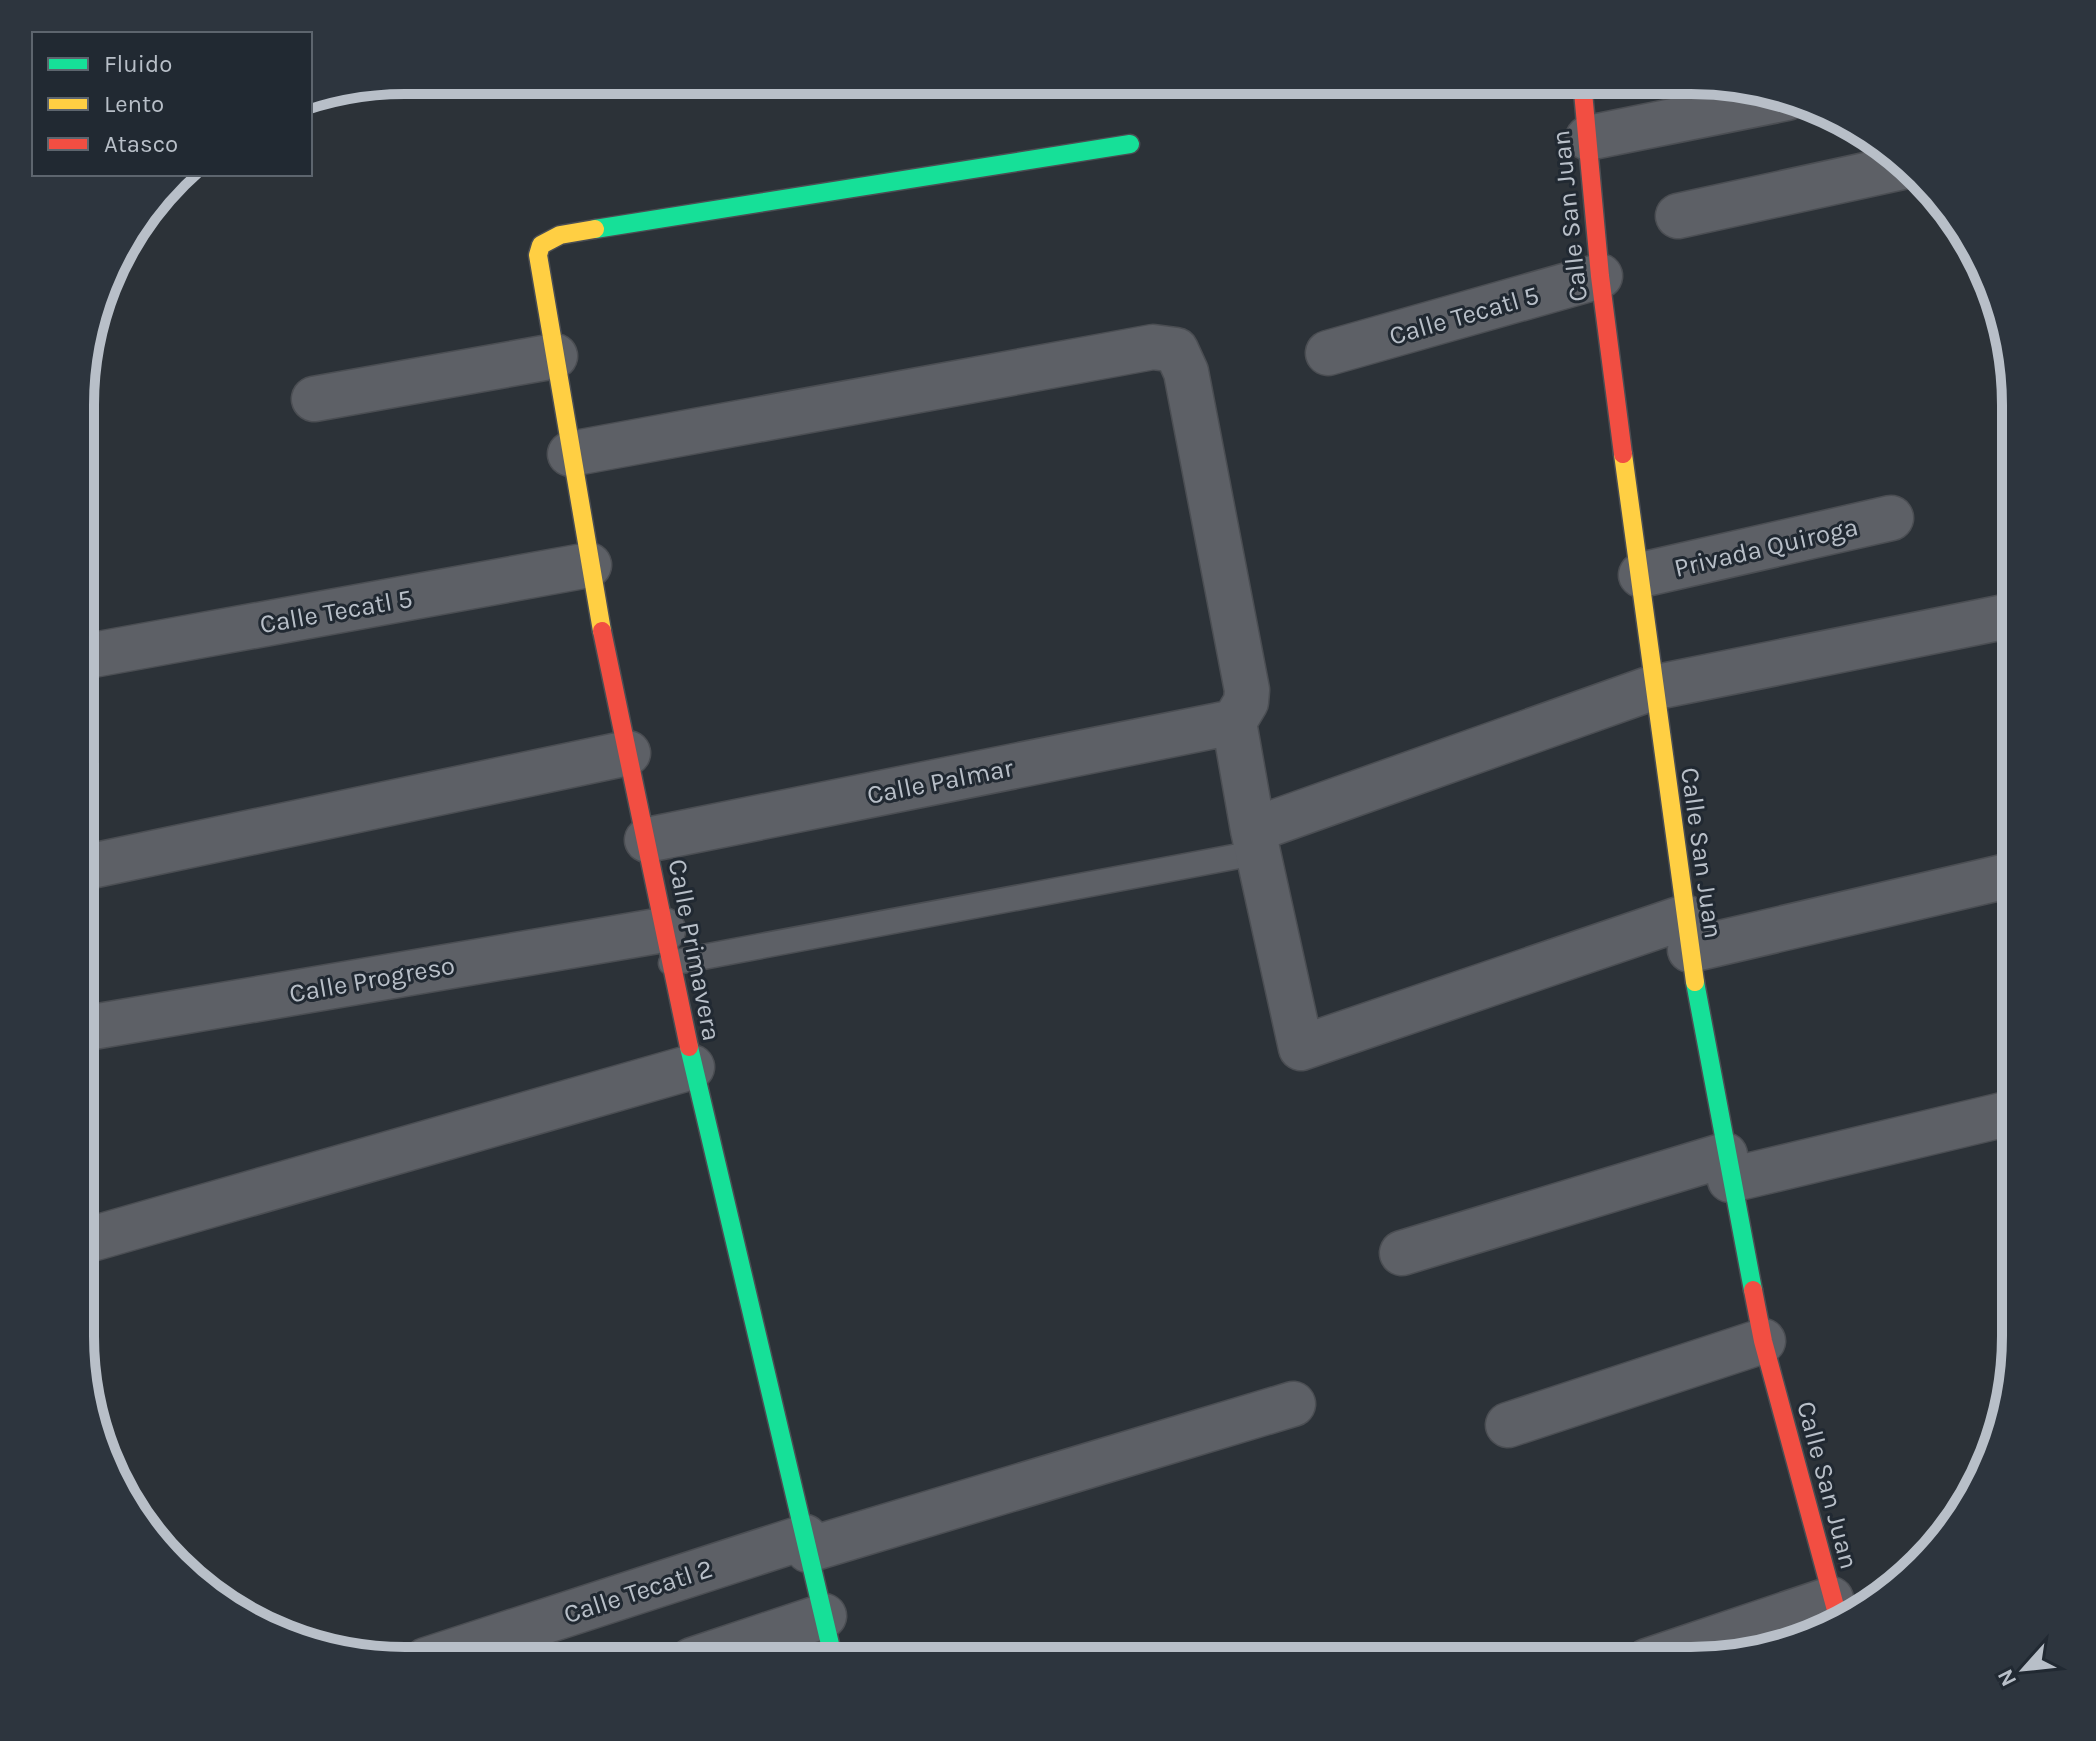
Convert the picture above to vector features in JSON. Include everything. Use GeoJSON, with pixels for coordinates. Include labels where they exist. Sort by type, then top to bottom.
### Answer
{"type":"FeatureCollection","features":[{"type":"Feature","properties":{"kind":"street","name":"Calle San Juan"},"geometry":{"type":"LineString","coordinates":[[1583,94],[1600,276],[1641,575],[1652,688],[1688,933],[1728,1168],[1763,1341],[1835,1610]]}},
{"type":"Feature","properties":{"kind":"street"},"geometry":{"type":"LineString","coordinates":[[1588,138],[1763,103]]}},
{"type":"Feature","properties":{"kind":"street","name":"Calle Primavera"},"geometry":{"type":"LineString","coordinates":[[831,1647],[692,1067],[589,565],[538,255],[541,245],[560,235],[1130,144]]}},
{"type":"Feature","properties":{"kind":"street"},"geometry":{"type":"LineString","coordinates":[[1678,216],[1893,169]]}},
{"type":"Feature","properties":{"kind":"street","name":"Calle Tecatl 5"},"geometry":{"type":"LineString","coordinates":[[1328,353],[1600,276]]}},
{"type":"Feature","properties":{"kind":"street"},"geometry":{"type":"LineString","coordinates":[[570,454],[1153,347],[1176,350],[1186,372],[1247,690],[1246,702],[1234,722],[1301,1048],[1688,933],[2002,877]]}},
{"type":"Feature","properties":{"kind":"street"},"geometry":{"type":"LineString","coordinates":[[314,399],[555,356]]}},
{"type":"Feature","properties":{"kind":"street","name":"Privada Quiroga"},"geometry":{"type":"LineString","coordinates":[[1641,575],[1891,518]]}},
{"type":"Feature","properties":{"kind":"street","name":"Calle Tecatl 5"},"geometry":{"type":"LineString","coordinates":[[94,655],[589,565]]}},
{"type":"Feature","properties":{"kind":"street"},"geometry":{"type":"LineString","coordinates":[[1257,841],[1652,688],[2002,617]]}},
{"type":"Feature","properties":{"kind":"street","name":"Calle Palmar"},"geometry":{"type":"LineString","coordinates":[[647,840],[1234,722]]}},
{"type":"Feature","properties":{"kind":"street"},"geometry":{"type":"LineString","coordinates":[[94,865],[628,753]]}},
{"type":"Feature","properties":{"kind":"street","name":"Calle Progreso"},"geometry":{"type":"LineString","coordinates":[[94,1027],[667,946]]}},
{"type":"Feature","properties":{"kind":"street"},"geometry":{"type":"LineString","coordinates":[[94,1238],[692,1067]]}},
{"type":"Feature","properties":{"kind":"street"},"geometry":{"type":"LineString","coordinates":[[1402,1253],[1728,1168],[2002,1115]]}},
{"type":"Feature","properties":{"kind":"street"},"geometry":{"type":"LineString","coordinates":[[1508,1425],[1763,1341]]}},
{"type":"Feature","properties":{"kind":"street","name":"Calle Tecatl 2"},"geometry":{"type":"LineString","coordinates":[[469,1647],[807,1544],[1293,1404]]}},
{"type":"Feature","properties":{"kind":"street"},"geometry":{"type":"LineString","coordinates":[[1700,1647],[1835,1610]]}},
{"type":"Feature","properties":{"kind":"street"},"geometry":{"type":"LineString","coordinates":[[731,1647],[824,1616]]}},
{"type":"Feature","properties":{"kind":"lane"},"geometry":{"type":"LineString","coordinates":[[667,946],[1257,841]]}},
{"type":"Feature","properties":{"kind":"traffic: fast"},"geometry":{"type":"LineString","coordinates":[[595,229],[1130,144]]}},
{"type":"Feature","properties":{"kind":"traffic: fast"},"geometry":{"type":"LineString","coordinates":[[1695,982],[1753,1290]]}},
{"type":"Feature","properties":{"kind":"traffic: fast"},"geometry":{"type":"LineString","coordinates":[[689,1047],[831,1647]]}},
{"type":"Feature","properties":{"kind":"traffic: slow"},"geometry":{"type":"LineString","coordinates":[[595,229],[560,235],[541,245],[538,255],[602,631]]}},
{"type":"Feature","properties":{"kind":"traffic: slow"},"geometry":{"type":"LineString","coordinates":[[1623,454],[1695,982]]}},
{"type":"Feature","properties":{"kind":"traffic: jam"},"geometry":{"type":"LineString","coordinates":[[1583,94],[1600,276],[1623,454]]}},
{"type":"Feature","properties":{"kind":"traffic: jam"},"geometry":{"type":"LineString","coordinates":[[602,631],[689,1047]]}},
{"type":"Feature","properties":{"kind":"traffic: jam"},"geometry":{"type":"LineString","coordinates":[[1753,1290],[1763,1341],[1836,1611]]}}]}
